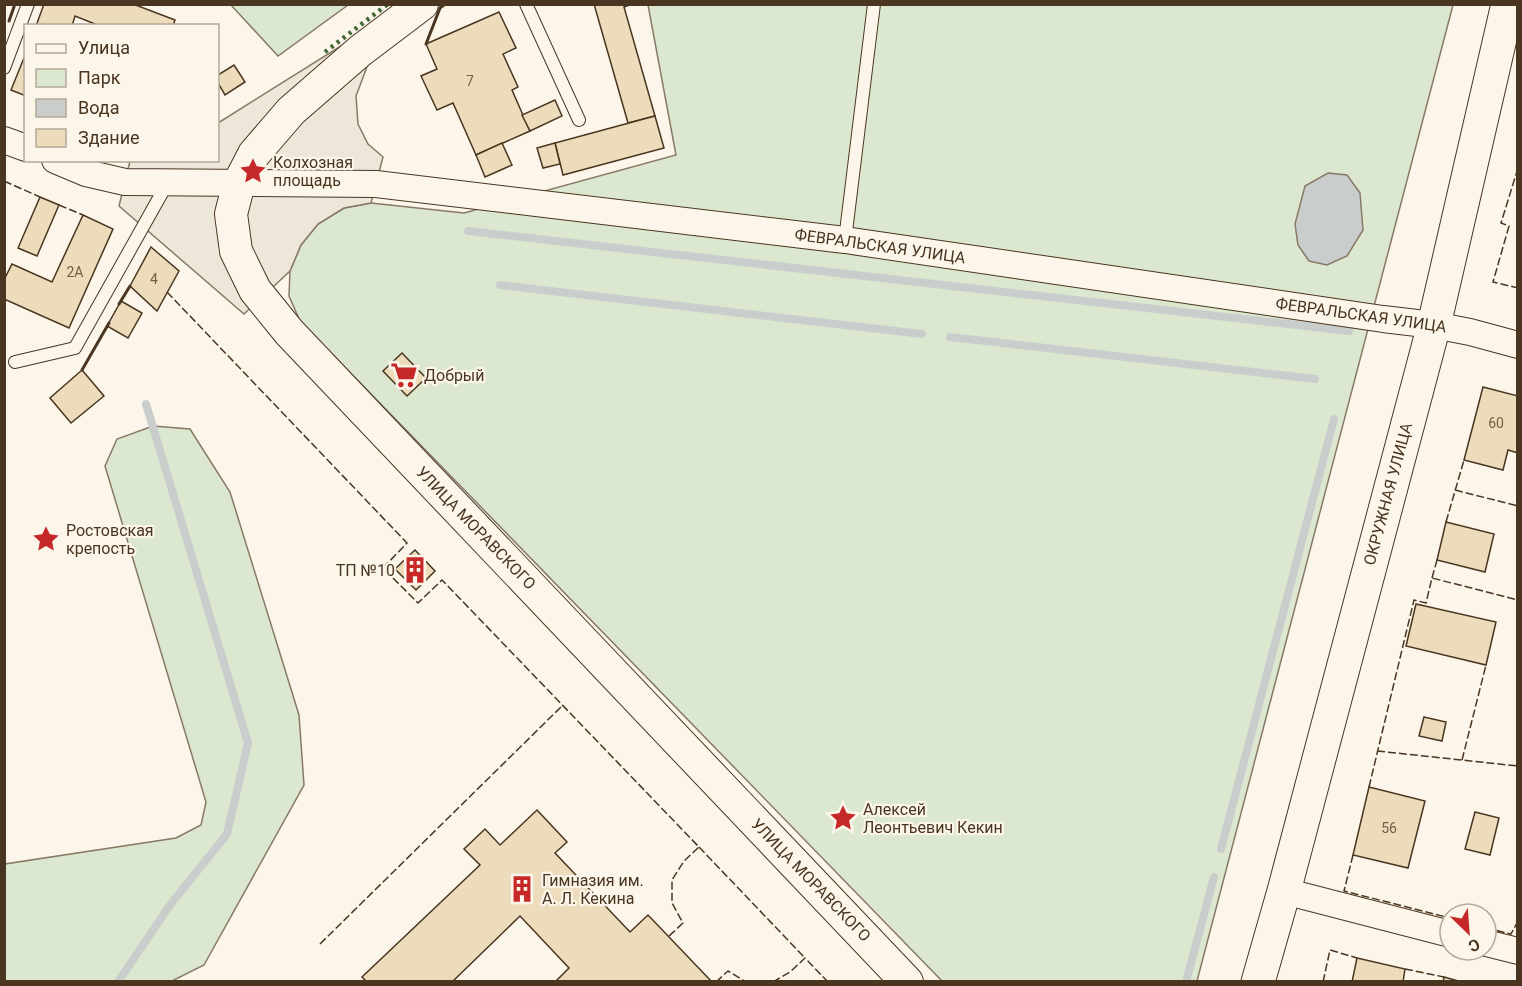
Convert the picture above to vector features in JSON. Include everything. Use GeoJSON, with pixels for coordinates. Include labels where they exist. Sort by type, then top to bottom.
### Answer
{"type":"FeatureCollection","features":[{"type":"Feature","properties":{"kind":"main road","name":"ОКРУЖНАЯ УЛИЦА"},"geometry":{"type":"LineString","coordinates":[[1258,981],[1434,325],[1508,4]]}},
{"type":"Feature","properties":{"kind":"street","name":"УЛИЦА МОРАВСКОГО"},"geometry":{"type":"LineString","coordinates":[[422,4],[360,51],[291,111],[254,154],[239,183],[231,214],[236,251],[255,290],[289,332],[907,981]]}},
{"type":"Feature","properties":{"kind":"street"},"geometry":{"type":"LineString","coordinates":[[4,140],[24,147]]}},
{"type":"Feature","properties":{"kind":"street"},"geometry":{"type":"LineString","coordinates":[[60,162],[86,173],[125,182],[239,183]]}},
{"type":"Feature","properties":{"kind":"street","name":"ФЕВРАЛЬСКАЯ УЛИЦА"},"geometry":{"type":"LineString","coordinates":[[239,183],[376,184],[845,240],[1434,325],[1518,345]]}},
{"type":"Feature","properties":{"kind":"street"},"geometry":{"type":"LineString","coordinates":[[1284,891],[1438,931]]}},
{"type":"Feature","properties":{"kind":"street"},"geometry":{"type":"LineString","coordinates":[[1498,946],[1518,951]]}},
{"type":"Feature","properties":{"kind":"lane"},"geometry":{"type":"LineString","coordinates":[[4,68],[28,4]]}},
{"type":"Feature","properties":{"kind":"lane"},"geometry":{"type":"LineString","coordinates":[[526,4],[579,120]]}},
{"type":"Feature","properties":{"kind":"lane"},"geometry":{"type":"LineString","coordinates":[[845,240],[874,4]]}},
{"type":"Feature","properties":{"kind":"lane"},"geometry":{"type":"LineString","coordinates":[[15,362],[75,348],[168,182]]}},
{"type":"Feature","properties":{"kind":"green space"},"geometry":{"type":"Polygon","coordinates":[[[231,5],[348,5],[278,56],[231,5]]]}},
{"type":"Feature","properties":{"kind":"green space"},"geometry":{"type":"Polygon","coordinates":[[[648,5],[1453,5],[1197,981],[942,981],[300,321],[289,296],[290,271],[301,245],[318,224],[344,208],[371,203],[464,213],[676,155],[648,5]]]}},
{"type":"Feature","properties":{"kind":"green space"},"geometry":{"type":"Polygon","coordinates":[[[153,426],[190,429],[230,492],[299,715],[304,785],[204,965],[172,981],[5,981],[5,864],[176,838],[201,825],[206,802],[105,466],[117,439],[153,426]]]}},
{"type":"Feature","properties":{"kind":"shaded area","name":"Колхозная площадь"},"geometry":{"type":"Polygon","coordinates":[[[352,39],[368,64],[356,96],[358,124],[368,144],[383,157],[371,203],[344,208],[318,224],[301,245],[290,271],[244,314],[119,206],[130,162],[219,162],[219,122],[352,39]]]}},
{"type":"Feature","properties":{"kind":"water"},"geometry":{"type":"Polygon","coordinates":[[[1328,173],[1347,175],[1360,193],[1363,230],[1347,256],[1327,265],[1309,261],[1298,245],[1295,224],[1305,186],[1328,173]]]}},
{"type":"Feature","properties":{"kind":"building"},"geometry":{"type":"Polygon","coordinates":[[[44,4],[133,4],[175,20],[174,24],[95,24],[75,16],[73,24],[37,24],[44,4]]]}},
{"type":"Feature","properties":{"kind":"building"},"geometry":{"type":"Polygon","coordinates":[[[594,4],[632,4],[624,7],[655,116],[628,123],[594,4]]]}},
{"type":"Feature","properties":{"kind":"building"},"geometry":{"type":"Polygon","coordinates":[[[499,12],[516,48],[503,54],[518,87],[512,90],[530,131],[476,155],[453,103],[437,110],[421,76],[437,69],[426,44],[499,12]]]}},
{"type":"Feature","properties":{"kind":"building"},"geometry":{"type":"Polygon","coordinates":[[[24,58],[24,95],[11,90],[24,58]]]}},
{"type":"Feature","properties":{"kind":"building"},"geometry":{"type":"Polygon","coordinates":[[[234,65],[245,82],[225,95],[219,85],[219,74],[234,65]]]}},
{"type":"Feature","properties":{"kind":"building"},"geometry":{"type":"Polygon","coordinates":[[[555,100],[562,116],[530,131],[522,115],[555,100]]]}},
{"type":"Feature","properties":{"kind":"building"},"geometry":{"type":"Polygon","coordinates":[[[655,116],[664,148],[563,175],[555,143],[655,116]]]}},
{"type":"Feature","properties":{"kind":"building"},"geometry":{"type":"Polygon","coordinates":[[[502,143],[512,165],[485,177],[476,155],[502,143]]]}},
{"type":"Feature","properties":{"kind":"building"},"geometry":{"type":"Polygon","coordinates":[[[555,143],[560,164],[543,168],[537,148],[555,143]]]}},
{"type":"Feature","properties":{"kind":"building"},"geometry":{"type":"Polygon","coordinates":[[[40,197],[59,205],[37,256],[18,248],[40,197]]]}},
{"type":"Feature","properties":{"kind":"building"},"geometry":{"type":"Polygon","coordinates":[[[83,215],[113,229],[69,328],[4,299],[4,280],[12,264],[52,282],[83,215]]]}},
{"type":"Feature","properties":{"kind":"building"},"geometry":{"type":"Polygon","coordinates":[[[151,247],[179,271],[157,311],[130,286],[151,247]]]}},
{"type":"Feature","properties":{"kind":"building"},"geometry":{"type":"Polygon","coordinates":[[[121,301],[142,313],[128,338],[107,326],[121,301]]]}},
{"type":"Feature","properties":{"kind":"building","name":"Добрый"},"geometry":{"type":"Polygon","coordinates":[[[402,353],[426,378],[407,396],[383,371],[402,353]]]}},
{"type":"Feature","properties":{"kind":"building"},"geometry":{"type":"Polygon","coordinates":[[[82,370],[104,396],[71,423],[50,398],[82,370]]]}},
{"type":"Feature","properties":{"kind":"building"},"geometry":{"type":"Polygon","coordinates":[[[1483,387],[1518,396],[1518,453],[1508,450],[1503,470],[1464,460],[1483,387]]]}},
{"type":"Feature","properties":{"kind":"building"},"geometry":{"type":"Polygon","coordinates":[[[1446,522],[1494,534],[1485,572],[1437,560],[1446,522]]]}},
{"type":"Feature","properties":{"kind":"building","name":"ТП №10"},"geometry":{"type":"Polygon","coordinates":[[[415,550],[435,571],[416,590],[395,569],[415,550]]]}},
{"type":"Feature","properties":{"kind":"building"},"geometry":{"type":"Polygon","coordinates":[[[1416,604],[1496,622],[1486,665],[1406,646],[1416,604]]]}},
{"type":"Feature","properties":{"kind":"building"},"geometry":{"type":"Polygon","coordinates":[[[1424,717],[1446,722],[1442,741],[1419,736],[1424,717]]]}},
{"type":"Feature","properties":{"kind":"building"},"geometry":{"type":"Polygon","coordinates":[[[1369,787],[1425,801],[1408,868],[1353,855],[1369,787]]]}},
{"type":"Feature","properties":{"kind":"building","name":"Гимназия им. А. Л. Кекина"},"geometry":{"type":"Polygon","coordinates":[[[537,810],[567,842],[555,853],[630,932],[648,915],[712,982],[555,982],[569,968],[520,916],[452,982],[367,982],[362,977],[480,865],[464,849],[485,829],[500,845],[537,810]]]}},
{"type":"Feature","properties":{"kind":"building"},"geometry":{"type":"Polygon","coordinates":[[[1475,812],[1499,818],[1490,855],[1465,849],[1475,812]]]}},
{"type":"Feature","properties":{"kind":"building"},"geometry":{"type":"Polygon","coordinates":[[[1357,958],[1405,969],[1403,982],[1352,982],[1357,958]]]}},
{"type":"Feature","properties":{"kind":"building"},"geometry":{"type":"Polygon","coordinates":[[[1444,977],[1462,982],[1443,982],[1444,977]]]}},
{"type":"Feature","properties":{"kind":"waterway"},"geometry":{"type":"LineString","coordinates":[[468,231],[1349,331]]}},
{"type":"Feature","properties":{"kind":"waterway"},"geometry":{"type":"LineString","coordinates":[[500,285],[922,334]]}},
{"type":"Feature","properties":{"kind":"waterway"},"geometry":{"type":"LineString","coordinates":[[950,337],[1315,379]]}},
{"type":"Feature","properties":{"kind":"waterway"},"geometry":{"type":"LineString","coordinates":[[118,982],[170,905],[227,834],[248,743],[146,404]]}},
{"type":"Feature","properties":{"kind":"waterway"},"geometry":{"type":"LineString","coordinates":[[1221,849],[1334,419]]}},
{"type":"Feature","properties":{"kind":"waterway"},"geometry":{"type":"LineString","coordinates":[[1186,982],[1214,877]]}},
{"type":"Feature","properties":{"kind":"hedge"},"geometry":{"type":"LineString","coordinates":[[325,52],[388,4]]}},
{"type":"Feature","properties":{"kind":"fence"},"geometry":{"type":"LineString","coordinates":[[1518,168],[1501,223],[1509,226],[1493,282],[1518,288]]}},
{"type":"Feature","properties":{"kind":"fence"},"geometry":{"type":"LineString","coordinates":[[4,181],[40,197]]}},
{"type":"Feature","properties":{"kind":"fence"},"geometry":{"type":"LineString","coordinates":[[59,205],[83,215]]}},
{"type":"Feature","properties":{"kind":"fence"},"geometry":{"type":"LineString","coordinates":[[167,292],[407,543],[383,568],[418,603],[442,580],[699,847],[684,861],[672,880],[672,903],[683,923],[669,936]]}},
{"type":"Feature","properties":{"kind":"fence"},"geometry":{"type":"LineString","coordinates":[[1446,522],[1464,460]]}},
{"type":"Feature","properties":{"kind":"fence"},"geometry":{"type":"LineString","coordinates":[[1455,490],[1518,506]]}},
{"type":"Feature","properties":{"kind":"fence"},"geometry":{"type":"LineString","coordinates":[[1432,578],[1437,560]]}},
{"type":"Feature","properties":{"kind":"fence"},"geometry":{"type":"LineString","coordinates":[[1369,787],[1414,600],[1426,603],[1432,578],[1518,600]]}},
{"type":"Feature","properties":{"kind":"fence"},"geometry":{"type":"LineString","coordinates":[[1462,760],[1486,665]]}},
{"type":"Feature","properties":{"kind":"fence"},"geometry":{"type":"LineString","coordinates":[[320,944],[563,705]]}},
{"type":"Feature","properties":{"kind":"fence"},"geometry":{"type":"LineString","coordinates":[[1377,751],[1518,766]]}},
{"type":"Feature","properties":{"kind":"fence"},"geometry":{"type":"LineString","coordinates":[[699,847],[805,958]]}},
{"type":"Feature","properties":{"kind":"fence"},"geometry":{"type":"LineString","coordinates":[[1353,855],[1344,891],[1438,915]]}},
{"type":"Feature","properties":{"kind":"fence"},"geometry":{"type":"LineString","coordinates":[[1498,931],[1511,934],[1518,921]]}},
{"type":"Feature","properties":{"kind":"fence"},"geometry":{"type":"LineString","coordinates":[[1323,982],[1330,950],[1357,958]]}},
{"type":"Feature","properties":{"kind":"fence"},"geometry":{"type":"LineString","coordinates":[[773,982],[790,972],[805,958],[828,982]]}},
{"type":"Feature","properties":{"kind":"fence"},"geometry":{"type":"LineString","coordinates":[[1405,969],[1444,977]]}},
{"type":"Feature","properties":{"kind":"fence"},"geometry":{"type":"LineString","coordinates":[[716,982],[728,971],[746,982]]}},
{"type":"Feature","properties":{"kind":"wall"},"geometry":{"type":"LineString","coordinates":[[9,21],[15,4]]}},
{"type":"Feature","properties":{"kind":"wall"},"geometry":{"type":"LineString","coordinates":[[426,44],[440,8],[445,4]]}},
{"type":"Feature","properties":{"kind":"wall"},"geometry":{"type":"LineString","coordinates":[[119,304],[130,286]]}},
{"type":"Feature","properties":{"kind":"wall"},"geometry":{"type":"LineString","coordinates":[[82,370],[109,323]]}},
{"type":"Feature","properties":{"kind":"place","name":"Колхозная площадь"},"geometry":{"type":"Point","coordinates":[253,171]}},
{"type":"Feature","properties":{"kind":"place","name":"Добрый"},"geometry":{"type":"Point","coordinates":[404,375]}},
{"type":"Feature","properties":{"kind":"place","name":"Ростовская крепость"},"geometry":{"type":"Point","coordinates":[46,539]}},
{"type":"Feature","properties":{"kind":"place","name":"ТП №10"},"geometry":{"type":"Point","coordinates":[415,570]}},
{"type":"Feature","properties":{"kind":"place","name":"Алексей Леонтьевич Кекин"},"geometry":{"type":"Point","coordinates":[843,818]}},
{"type":"Feature","properties":{"kind":"place","name":"Гимназия им. А. Л. Кекина"},"geometry":{"type":"Point","coordinates":[522,889]}}]}
